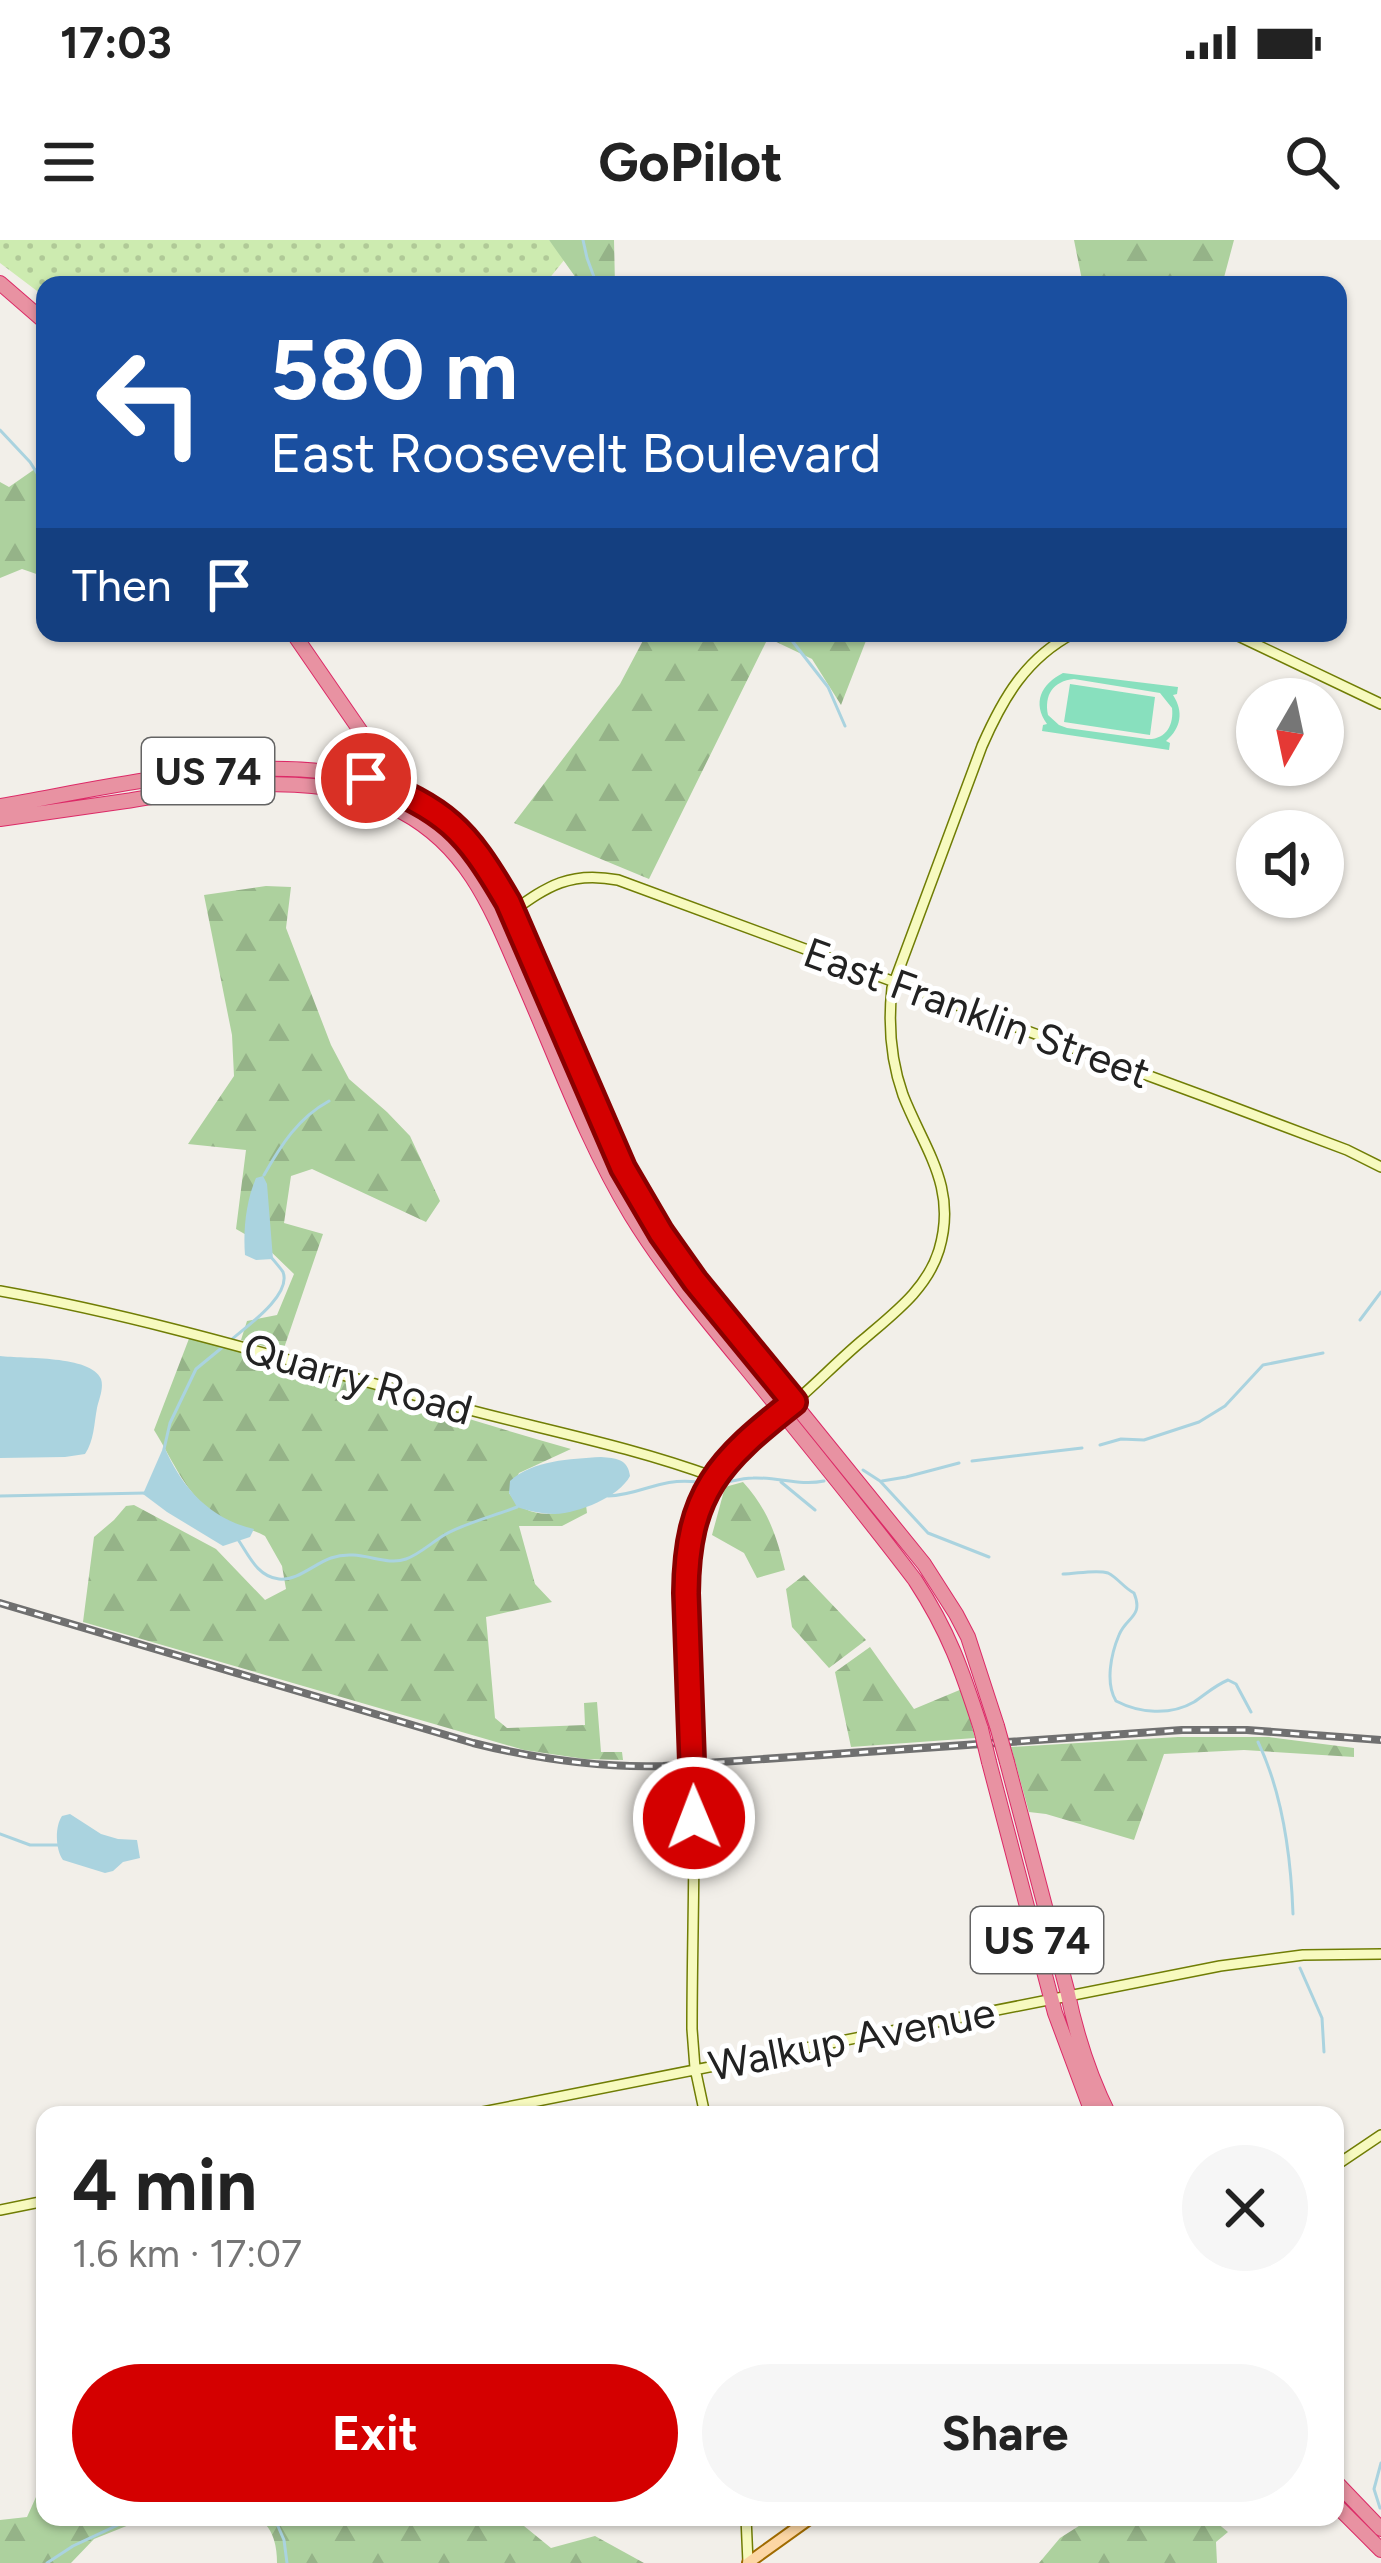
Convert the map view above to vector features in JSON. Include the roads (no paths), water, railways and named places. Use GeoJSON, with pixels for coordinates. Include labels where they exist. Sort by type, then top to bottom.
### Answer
{"type":"FeatureCollection","features":[{"type":"Feature","properties":{"kind":"highway"},"geometry":{"type":"LineString","coordinates":[[0,283],[36,314]]}},
{"type":"Feature","properties":{"kind":"highway"},"geometry":{"type":"LineString","coordinates":[[298,642],[388,774],[384,804]]}},
{"type":"Feature","properties":{"kind":"highway"},"geometry":{"type":"LineString","coordinates":[[173,793],[193,784],[231,778],[235,769]]}},
{"type":"Feature","properties":{"kind":"highway","name":"US 74"},"geometry":{"type":"LineString","coordinates":[[0,817],[182,774],[235,769],[321,772],[366,778],[388,787],[430,807],[468,840],[512,912],[623,1168],[661,1233],[924,1564],[956,1614],[980,1669],[989,1762],[1060,1999],[1105,2106]]}},
{"type":"Feature","properties":{"kind":"highway"},"geometry":{"type":"LineString","coordinates":[[234,786],[243,777],[321,772]]}},
{"type":"Feature","properties":{"kind":"highway","name":"US 74"},"geometry":{"type":"LineString","coordinates":[[0,806],[30,808],[264,784],[338,790],[402,812],[437,835],[460,858],[497,922],[629,1212],[686,1295],[896,1554],[941,1620],[1007,1762],[1078,2079],[1090,2106]]}},
{"type":"Feature","properties":{"kind":"highway"},"geometry":{"type":"LineString","coordinates":[[1344,2490],[1381,2529]]}},
{"type":"Feature","properties":{"kind":"highway"},"geometry":{"type":"LineString","coordinates":[[1344,2513],[1379,2547]]}},
{"type":"Feature","properties":{"kind":"main road"},"geometry":{"type":"LineString","coordinates":[[748,2563],[799,2526]]}},
{"type":"Feature","properties":{"kind":"street"},"geometry":{"type":"LineString","coordinates":[[703,2106],[692,2030],[693,1764],[686,1560],[691,1527],[713,1477],[740,1445],[910,1298],[932,1267],[941,1242],[944,1199],[940,1176],[897,1076],[890,1023],[894,982],[997,712],[1017,678],[1060,642]]}},
{"type":"Feature","properties":{"kind":"street"},"geometry":{"type":"LineString","coordinates":[[1251,642],[1381,704]]}},
{"type":"Feature","properties":{"kind":"street","name":"East Franklin Street"},"geometry":{"type":"LineString","coordinates":[[512,912],[569,878],[617,880],[1347,1150],[1381,1167]]}},
{"type":"Feature","properties":{"kind":"street"},"geometry":{"type":"LineString","coordinates":[[497,922],[512,912]]}},
{"type":"Feature","properties":{"kind":"street","name":"Quarry Road"},"geometry":{"type":"LineString","coordinates":[[0,1291],[113,1312],[713,1477]]}},
{"type":"Feature","properties":{"kind":"street","name":"Walkup Avenue"},"geometry":{"type":"LineString","coordinates":[[511,2106],[1220,1966],[1284,1956],[1381,1954]]}},
{"type":"Feature","properties":{"kind":"street"},"geometry":{"type":"LineString","coordinates":[[1344,2160],[1381,2135]]}},
{"type":"Feature","properties":{"kind":"street"},"geometry":{"type":"LineString","coordinates":[[0,2210],[36,2203]]}},
{"type":"Feature","properties":{"kind":"street"},"geometry":{"type":"LineString","coordinates":[[746,2526],[748,2563]]}},
{"type":"Feature","properties":{"kind":"water"},"geometry":{"type":"Polygon","coordinates":[[[263,1176],[273,1259],[256,1260],[245,1255],[245,1226],[256,1178],[263,1176]]]}},
{"type":"Feature","properties":{"kind":"water"},"geometry":{"type":"Polygon","coordinates":[[[0,1356],[71,1362],[95,1371],[102,1390],[85,1454],[0,1458],[0,1356]]]}},
{"type":"Feature","properties":{"kind":"water"},"geometry":{"type":"Polygon","coordinates":[[[164,1446],[199,1499],[224,1518],[254,1529],[250,1537],[223,1546],[143,1494],[164,1446]]]}},
{"type":"Feature","properties":{"kind":"water"},"geometry":{"type":"Polygon","coordinates":[[[601,1457],[624,1463],[630,1476],[617,1491],[586,1507],[555,1514],[536,1512],[517,1507],[509,1493],[510,1481],[530,1469],[601,1457]]]}},
{"type":"Feature","properties":{"kind":"water"},"geometry":{"type":"Polygon","coordinates":[[[70,1814],[101,1834],[137,1840],[140,1858],[105,1873],[63,1860],[57,1831],[62,1816],[70,1814]]]}},
{"type":"Feature","properties":{"kind":"waterway"},"geometry":{"type":"LineString","coordinates":[[583,240],[594,276]]}},
{"type":"Feature","properties":{"kind":"waterway"},"geometry":{"type":"LineString","coordinates":[[0,430],[36,472]]}},
{"type":"Feature","properties":{"kind":"waterway"},"geometry":{"type":"LineString","coordinates":[[793,642],[828,687],[845,726]]}},
{"type":"Feature","properties":{"kind":"waterway"},"geometry":{"type":"LineString","coordinates":[[264,1175],[291,1133],[329,1101]]}},
{"type":"Feature","properties":{"kind":"waterway"},"geometry":{"type":"LineString","coordinates":[[231,1340],[281,1290],[283,1272],[270,1256]]}},
{"type":"Feature","properties":{"kind":"waterway"},"geometry":{"type":"LineString","coordinates":[[1360,1320],[1381,1292]]}},
{"type":"Feature","properties":{"kind":"waterway"},"geometry":{"type":"LineString","coordinates":[[164,1449],[170,1423],[196,1369],[224,1346]]}},
{"type":"Feature","properties":{"kind":"waterway"},"geometry":{"type":"LineString","coordinates":[[1100,1445],[1144,1440],[1199,1422],[1225,1406],[1263,1365],[1323,1353]]}},
{"type":"Feature","properties":{"kind":"waterway"},"geometry":{"type":"LineString","coordinates":[[972,1461],[1082,1448]]}},
{"type":"Feature","properties":{"kind":"waterway"},"geometry":{"type":"LineString","coordinates":[[882,1481],[959,1463]]}},
{"type":"Feature","properties":{"kind":"waterway"},"geometry":{"type":"LineString","coordinates":[[863,1470],[880,1481],[928,1533],[989,1557]]}},
{"type":"Feature","properties":{"kind":"waterway"},"geometry":{"type":"LineString","coordinates":[[723,1483],[753,1478],[824,1481]]}},
{"type":"Feature","properties":{"kind":"waterway"},"geometry":{"type":"LineString","coordinates":[[608,1496],[672,1482],[698,1482]]}},
{"type":"Feature","properties":{"kind":"waterway"},"geometry":{"type":"LineString","coordinates":[[781,1482],[815,1510]]}},
{"type":"Feature","properties":{"kind":"waterway"},"geometry":{"type":"LineString","coordinates":[[0,1496],[146,1493]]}},
{"type":"Feature","properties":{"kind":"waterway"},"geometry":{"type":"LineString","coordinates":[[239,1541],[260,1570],[286,1579],[342,1555],[406,1559],[454,1530],[517,1507]]}},
{"type":"Feature","properties":{"kind":"waterway"},"geometry":{"type":"LineString","coordinates":[[1063,1574],[1108,1573],[1134,1593],[1137,1607],[1119,1635],[1112,1659],[1110,1677],[1116,1701],[1165,1711],[1194,1702],[1228,1680],[1236,1684],[1251,1712]]}},
{"type":"Feature","properties":{"kind":"waterway"},"geometry":{"type":"LineString","coordinates":[[1258,1742],[1284,1826],[1293,1914]]}},
{"type":"Feature","properties":{"kind":"waterway"},"geometry":{"type":"LineString","coordinates":[[0,1834],[30,1845],[62,1845]]}},
{"type":"Feature","properties":{"kind":"waterway"},"geometry":{"type":"LineString","coordinates":[[1300,1968],[1322,2018],[1324,2052]]}},
{"type":"Feature","properties":{"kind":"waterway"},"geometry":{"type":"LineString","coordinates":[[1380,2508],[1374,2489],[1381,2463]]}},
{"type":"Feature","properties":{"kind":"waterway"},"geometry":{"type":"LineString","coordinates":[[47,2563],[116,2526]]}},
{"type":"Feature","properties":{"kind":"waterway"},"geometry":{"type":"LineString","coordinates":[[278,2526],[287,2563]]}},
{"type":"Feature","properties":{"kind":"railway"},"geometry":{"type":"LineString","coordinates":[[0,1603],[473,1743],[591,1764],[663,1766],[1182,1730],[1381,1740]]}}]}
